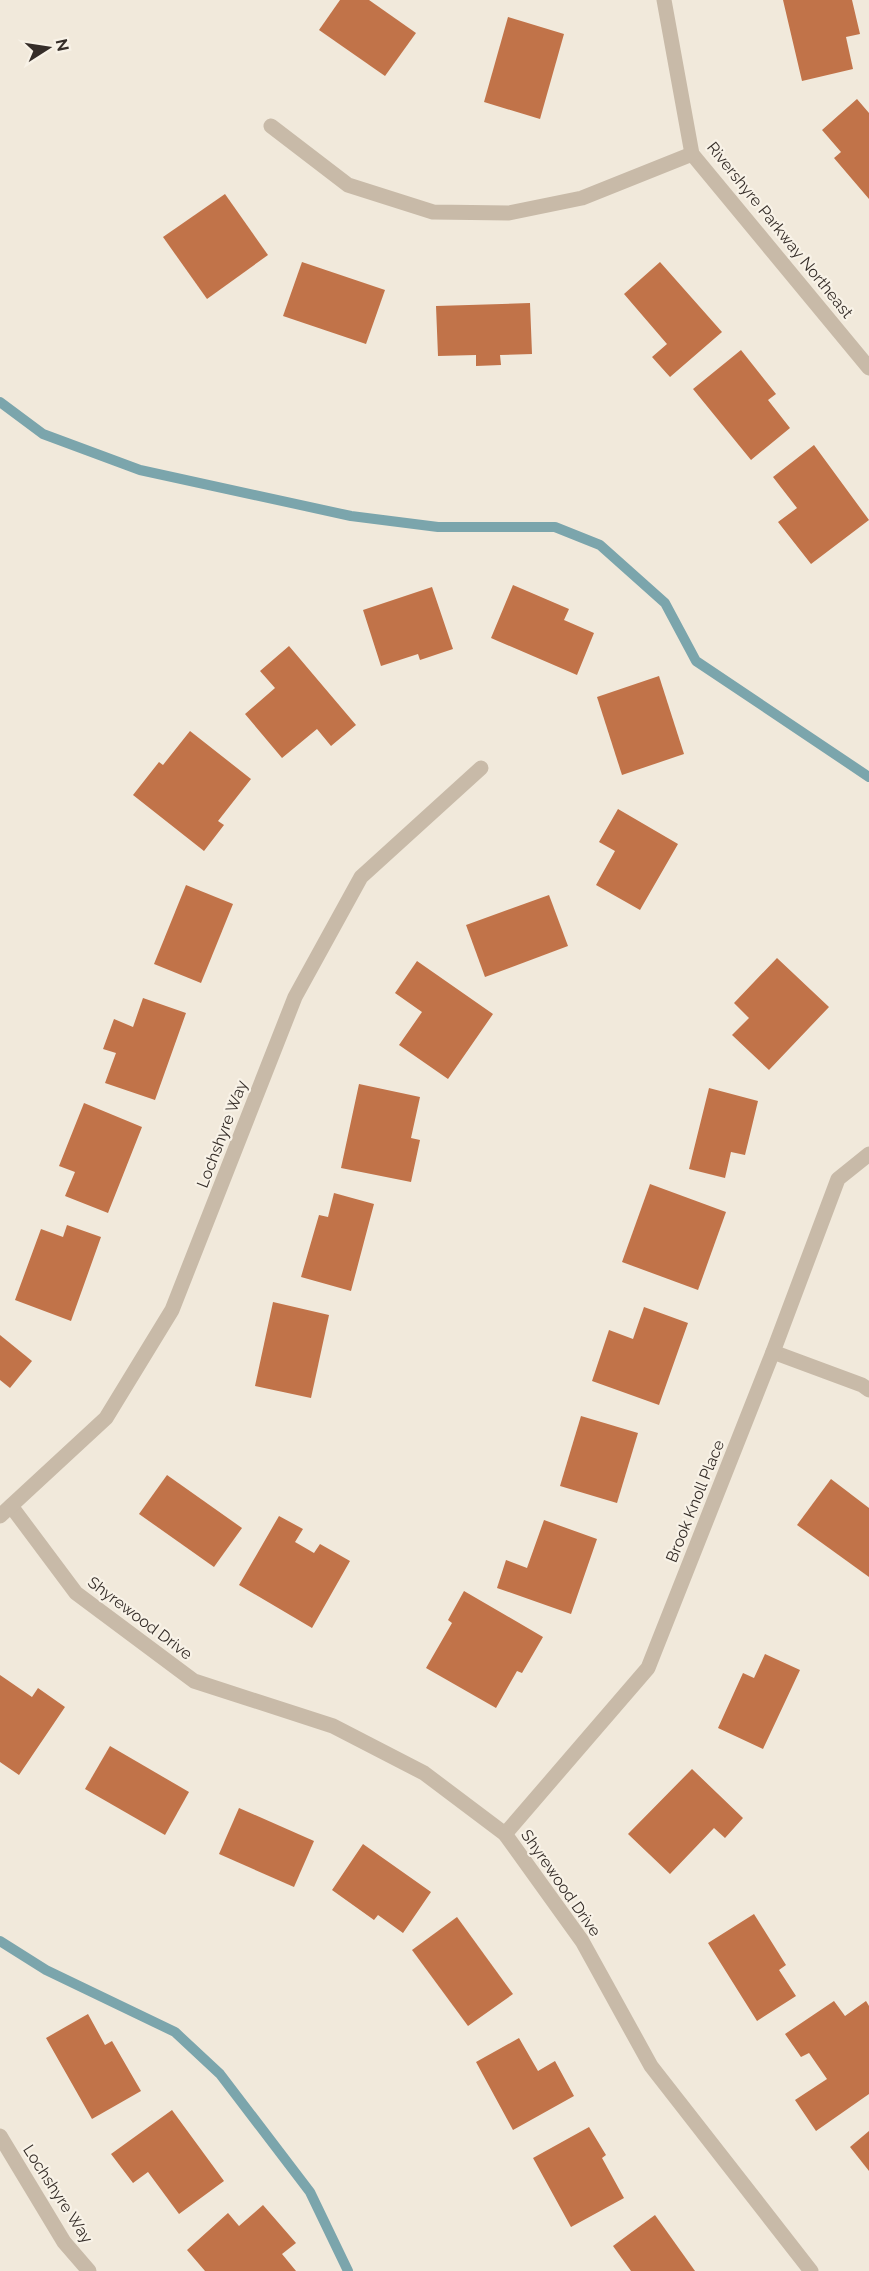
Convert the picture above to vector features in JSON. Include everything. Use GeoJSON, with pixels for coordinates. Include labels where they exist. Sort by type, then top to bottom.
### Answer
{"type":"FeatureCollection","features":[{"type":"Feature","properties":{"kind":"street","name":"Rivershyre Parkway Northeast"},"geometry":{"type":"LineString","coordinates":[[664,0],[692,154],[869,368]]}},
{"type":"Feature","properties":{"kind":"street"},"geometry":{"type":"LineString","coordinates":[[271,126],[348,185],[434,212],[509,213],[582,198],[692,154]]}},
{"type":"Feature","properties":{"kind":"street","name":"Lochshyre Way"},"geometry":{"type":"LineString","coordinates":[[5,1511],[106,1418],[172,1310],[295,997],[362,877],[481,768]]}},
{"type":"Feature","properties":{"kind":"street","name":"Brook Knoll Place"},"geometry":{"type":"LineString","coordinates":[[505,1834],[648,1668],[773,1352],[838,1179],[869,1154]]}},
{"type":"Feature","properties":{"kind":"street"},"geometry":{"type":"LineString","coordinates":[[773,1352],[862,1385],[869,1390]]}},
{"type":"Feature","properties":{"kind":"street","name":"Shyrewood Drive"},"geometry":{"type":"LineString","coordinates":[[5,1511],[76,1593],[194,1681],[333,1726],[424,1773],[505,1834],[582,1941],[651,2066],[811,2271]]}},
{"type":"Feature","properties":{"kind":"street","name":"Lochshyre Way"},"geometry":{"type":"LineString","coordinates":[[0,2136],[64,2242],[89,2271]]}},
{"type":"Feature","properties":{"kind":"building"},"geometry":{"type":"Polygon","coordinates":[[[340,0],[369,0],[416,33],[385,76],[319,30],[340,0]]]}},
{"type":"Feature","properties":{"kind":"building"},"geometry":{"type":"Polygon","coordinates":[[[783,0],[852,0],[860,34],[846,37],[853,69],[802,81],[783,0]]]}},
{"type":"Feature","properties":{"kind":"building"},"geometry":{"type":"Polygon","coordinates":[[[508,17],[564,34],[540,119],[484,102],[508,17]]]}},
{"type":"Feature","properties":{"kind":"building"},"geometry":{"type":"Polygon","coordinates":[[[857,99],[869,113],[869,199],[834,158],[841,152],[822,130],[857,99]]]}},
{"type":"Feature","properties":{"kind":"building"},"geometry":{"type":"Polygon","coordinates":[[[225,194],[268,255],[207,299],[163,237],[225,194]]]}},
{"type":"Feature","properties":{"kind":"building"},"geometry":{"type":"Polygon","coordinates":[[[302,262],[385,290],[366,344],[283,316],[302,262]]]}},
{"type":"Feature","properties":{"kind":"building"},"geometry":{"type":"Polygon","coordinates":[[[660,262],[722,332],[670,377],[652,357],[667,344],[624,294],[660,262]]]}},
{"type":"Feature","properties":{"kind":"building"},"geometry":{"type":"Polygon","coordinates":[[[530,303],[532,354],[500,355],[501,365],[476,366],[476,355],[438,356],[436,306],[530,303]]]}},
{"type":"Feature","properties":{"kind":"building"},"geometry":{"type":"Polygon","coordinates":[[[741,350],[776,394],[768,400],[790,428],[751,460],[693,389],[741,350]]]}},
{"type":"Feature","properties":{"kind":"building"},"geometry":{"type":"Polygon","coordinates":[[[814,445],[869,520],[811,564],[778,522],[797,508],[773,477],[814,445]]]}},
{"type":"Feature","properties":{"kind":"building"},"geometry":{"type":"Polygon","coordinates":[[[513,585],[569,609],[564,620],[594,633],[577,675],[491,638],[513,585]]]}},
{"type":"Feature","properties":{"kind":"building"},"geometry":{"type":"Polygon","coordinates":[[[432,587],[453,649],[420,660],[418,654],[381,666],[363,610],[432,587]]]}},
{"type":"Feature","properties":{"kind":"building"},"geometry":{"type":"Polygon","coordinates":[[[289,646],[356,725],[331,746],[317,729],[282,758],[245,714],[275,688],[260,671],[289,646]]]}},
{"type":"Feature","properties":{"kind":"building"},"geometry":{"type":"Polygon","coordinates":[[[659,676],[684,754],[622,775],[597,697],[659,676]]]}},
{"type":"Feature","properties":{"kind":"building"},"geometry":{"type":"Polygon","coordinates":[[[190,731],[251,779],[218,821],[224,825],[204,851],[133,795],[159,762],[163,765],[190,731]]]}},
{"type":"Feature","properties":{"kind":"building"},"geometry":{"type":"Polygon","coordinates":[[[618,809],[678,844],[640,910],[596,885],[615,851],[599,842],[618,809]]]}},
{"type":"Feature","properties":{"kind":"building"},"geometry":{"type":"Polygon","coordinates":[[[186,885],[233,904],[201,983],[154,964],[186,885]]]}},
{"type":"Feature","properties":{"kind":"building"},"geometry":{"type":"Polygon","coordinates":[[[549,895],[568,946],[485,977],[466,925],[549,895]]]}},
{"type":"Feature","properties":{"kind":"building"},"geometry":{"type":"Polygon","coordinates":[[[777,958],[829,1007],[769,1070],[732,1035],[749,1018],[734,1003],[777,958]]]}},
{"type":"Feature","properties":{"kind":"building"},"geometry":{"type":"Polygon","coordinates":[[[417,961],[493,1014],[448,1079],[399,1045],[422,1012],[395,993],[417,961]]]}},
{"type":"Feature","properties":{"kind":"building"},"geometry":{"type":"Polygon","coordinates":[[[143,998],[186,1013],[155,1100],[105,1083],[116,1053],[103,1049],[114,1019],[133,1027],[143,998]]]}},
{"type":"Feature","properties":{"kind":"building"},"geometry":{"type":"Polygon","coordinates":[[[359,1084],[420,1097],[411,1138],[420,1140],[411,1182],[341,1168],[359,1084]]]}},
{"type":"Feature","properties":{"kind":"building"},"geometry":{"type":"Polygon","coordinates":[[[709,1088],[758,1101],[745,1155],[731,1152],[725,1178],[689,1169],[709,1088]]]}},
{"type":"Feature","properties":{"kind":"building"},"geometry":{"type":"Polygon","coordinates":[[[84,1103],[142,1127],[108,1213],[65,1196],[75,1172],[59,1166],[84,1103]]]}},
{"type":"Feature","properties":{"kind":"building"},"geometry":{"type":"Polygon","coordinates":[[[650,1184],[726,1212],[698,1290],[622,1262],[650,1184]]]}},
{"type":"Feature","properties":{"kind":"building"},"geometry":{"type":"Polygon","coordinates":[[[334,1193],[374,1204],[351,1291],[301,1277],[319,1215],[328,1217],[334,1193]]]}},
{"type":"Feature","properties":{"kind":"building"},"geometry":{"type":"Polygon","coordinates":[[[67,1225],[101,1237],[71,1321],[15,1300],[41,1229],[63,1237],[67,1225]]]}},
{"type":"Feature","properties":{"kind":"building"},"geometry":{"type":"Polygon","coordinates":[[[273,1302],[329,1315],[311,1398],[255,1386],[273,1302]]]}},
{"type":"Feature","properties":{"kind":"building"},"geometry":{"type":"Polygon","coordinates":[[[644,1307],[688,1323],[659,1405],[592,1381],[609,1330],[633,1339],[644,1307]]]}},
{"type":"Feature","properties":{"kind":"building"},"geometry":{"type":"Polygon","coordinates":[[[0,1335],[32,1361],[10,1388],[0,1380],[0,1335]]]}},
{"type":"Feature","properties":{"kind":"building"},"geometry":{"type":"Polygon","coordinates":[[[581,1416],[638,1433],[617,1503],[560,1486],[581,1416]]]}},
{"type":"Feature","properties":{"kind":"building"},"geometry":{"type":"Polygon","coordinates":[[[167,1475],[242,1528],[214,1567],[139,1514],[167,1475]]]}},
{"type":"Feature","properties":{"kind":"building"},"geometry":{"type":"Polygon","coordinates":[[[831,1479],[869,1508],[869,1577],[797,1525],[831,1479]]]}},
{"type":"Feature","properties":{"kind":"building"},"geometry":{"type":"Polygon","coordinates":[[[279,1516],[303,1529],[295,1542],[314,1553],[320,1544],[350,1561],[312,1628],[239,1585],[279,1516]]]}},
{"type":"Feature","properties":{"kind":"building"},"geometry":{"type":"Polygon","coordinates":[[[544,1520],[597,1539],[571,1614],[497,1588],[506,1560],[527,1568],[544,1520]]]}},
{"type":"Feature","properties":{"kind":"building"},"geometry":{"type":"Polygon","coordinates":[[[464,1591],[543,1637],[522,1673],[517,1671],[496,1708],[426,1668],[452,1623],[448,1620],[464,1591]]]}},
{"type":"Feature","properties":{"kind":"building"},"geometry":{"type":"Polygon","coordinates":[[[765,1654],[800,1670],[763,1749],[718,1728],[743,1673],[754,1678],[765,1654]]]}},
{"type":"Feature","properties":{"kind":"building"},"geometry":{"type":"Polygon","coordinates":[[[0,1675],[32,1697],[38,1688],[65,1707],[19,1775],[0,1762],[0,1675]]]}},
{"type":"Feature","properties":{"kind":"building"},"geometry":{"type":"Polygon","coordinates":[[[110,1746],[189,1792],[165,1835],[85,1789],[110,1746]]]}},
{"type":"Feature","properties":{"kind":"building"},"geometry":{"type":"Polygon","coordinates":[[[692,1769],[743,1818],[725,1838],[714,1828],[670,1874],[628,1834],[692,1769]]]}},
{"type":"Feature","properties":{"kind":"building"},"geometry":{"type":"Polygon","coordinates":[[[239,1808],[314,1841],[294,1887],[219,1854],[239,1808]]]}},
{"type":"Feature","properties":{"kind":"building"},"geometry":{"type":"Polygon","coordinates":[[[363,1844],[431,1892],[403,1933],[378,1915],[374,1920],[332,1890],[363,1844]]]}},
{"type":"Feature","properties":{"kind":"building"},"geometry":{"type":"Polygon","coordinates":[[[754,1914],[786,1965],[779,1970],[796,1996],[757,2021],[708,1943],[754,1914]]]}},
{"type":"Feature","properties":{"kind":"building"},"geometry":{"type":"Polygon","coordinates":[[[457,1917],[513,1994],[468,2026],[412,1950],[457,1917]]]}},
{"type":"Feature","properties":{"kind":"building"},"geometry":{"type":"Polygon","coordinates":[[[834,2001],[845,2016],[866,2001],[869,2006],[869,2094],[816,2131],[795,2100],[827,2079],[809,2053],[801,2057],[785,2034],[834,2001]]]}},
{"type":"Feature","properties":{"kind":"building"},"geometry":{"type":"Polygon","coordinates":[[[88,2014],[105,2045],[112,2041],[141,2091],[92,2119],[46,2038],[88,2014]]]}},
{"type":"Feature","properties":{"kind":"building"},"geometry":{"type":"Polygon","coordinates":[[[519,2038],[538,2071],[555,2061],[574,2096],[513,2130],[476,2062],[519,2038]]]}},
{"type":"Feature","properties":{"kind":"building"},"geometry":{"type":"Polygon","coordinates":[[[172,2110],[224,2181],[179,2214],[148,2172],[133,2183],[111,2154],[172,2110]]]}},
{"type":"Feature","properties":{"kind":"building"},"geometry":{"type":"Polygon","coordinates":[[[589,2127],[606,2155],[602,2158],[624,2198],[571,2227],[533,2158],[589,2127]]]}},
{"type":"Feature","properties":{"kind":"building"},"geometry":{"type":"Polygon","coordinates":[[[869,2131],[869,2171],[850,2147],[869,2131]]]}},
{"type":"Feature","properties":{"kind":"building"},"geometry":{"type":"Polygon","coordinates":[[[263,2205],[296,2243],[282,2254],[296,2271],[205,2271],[187,2250],[228,2213],[239,2226],[263,2205]]]}},
{"type":"Feature","properties":{"kind":"building"},"geometry":{"type":"Polygon","coordinates":[[[655,2215],[695,2271],[631,2271],[613,2246],[655,2215]]]}},
{"type":"Feature","properties":{"kind":"waterway"},"geometry":{"type":"LineString","coordinates":[[0,402],[43,434],[140,470],[351,516],[438,527],[555,527],[600,545],[665,603],[696,661],[869,777]]}},
{"type":"Feature","properties":{"kind":"waterway"},"geometry":{"type":"LineString","coordinates":[[0,1941],[46,1970],[175,2032],[220,2074],[310,2192],[348,2271]]}}]}
